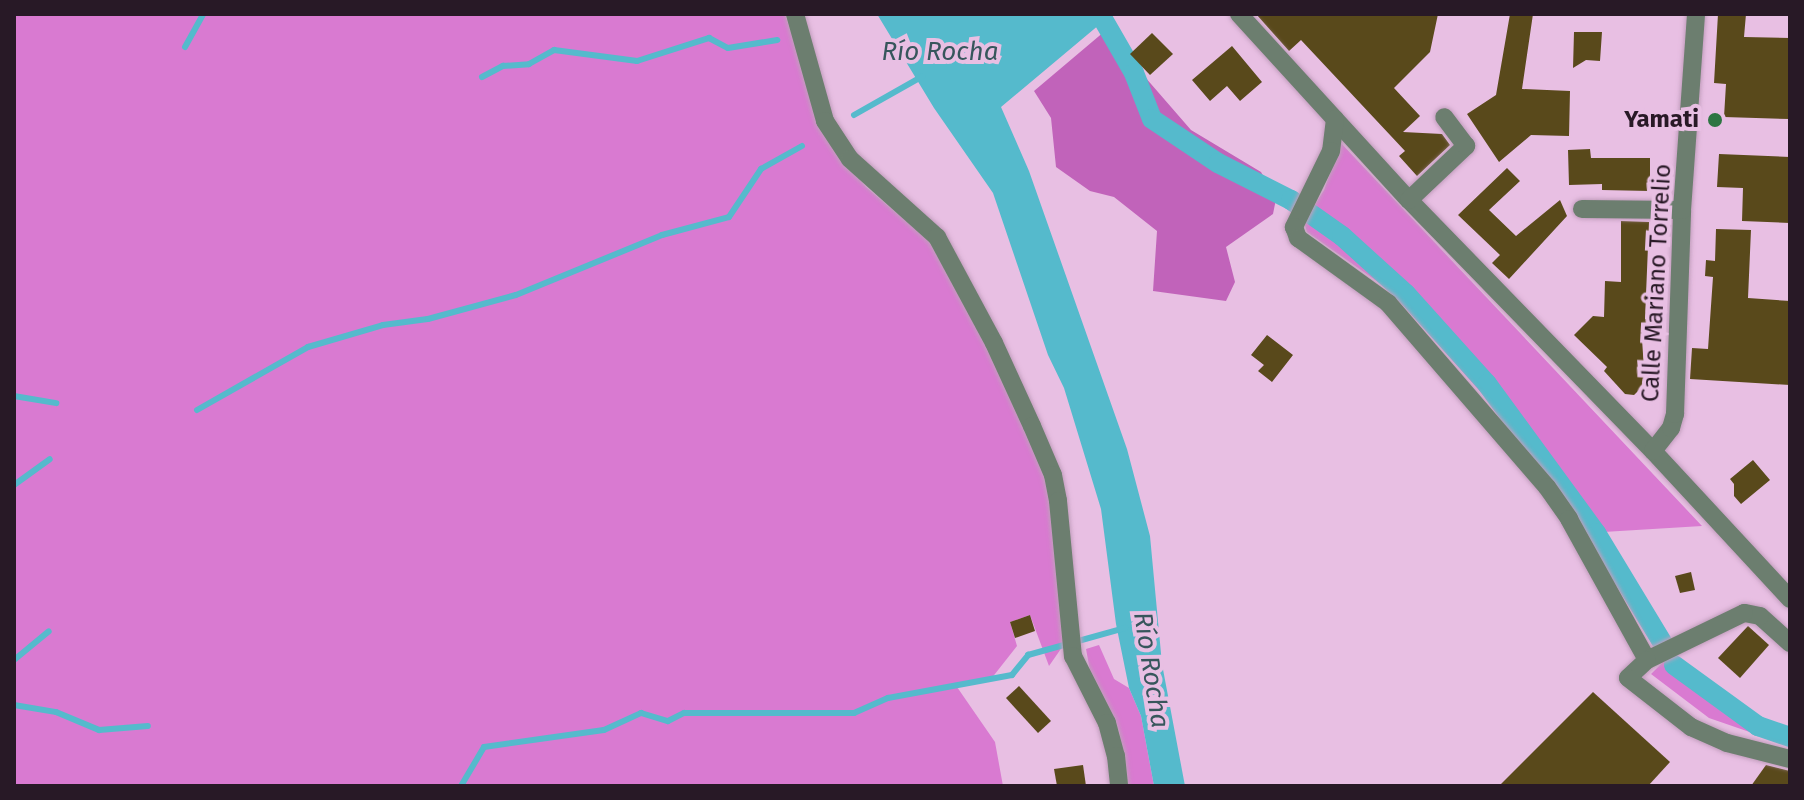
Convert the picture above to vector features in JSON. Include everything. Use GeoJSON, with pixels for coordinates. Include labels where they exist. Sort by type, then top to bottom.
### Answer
{"type":"FeatureCollection","features":[{"type":"Feature","properties":{"kind":"street"},"geometry":{"type":"LineString","coordinates":[[795,14],[825,121],[850,159],[937,237],[994,343],[1053,475],[1073,656],[1107,723],[1116,756],[1119,786]]}},
{"type":"Feature","properties":{"kind":"street"},"geometry":{"type":"LineString","coordinates":[[1239,14],[1409,200],[1653,451],[1790,599]]}},
{"type":"Feature","properties":{"kind":"street","name":"Calle Mariano Torrelio"},"geometry":{"type":"LineString","coordinates":[[1653,451],[1671,428],[1675,414],[1682,210],[1696,14]]}},
{"type":"Feature","properties":{"kind":"street"},"geometry":{"type":"LineString","coordinates":[[1409,200],[1466,146],[1444,117]]}},
{"type":"Feature","properties":{"kind":"street"},"geometry":{"type":"LineString","coordinates":[[1335,119],[1331,151],[1294,227],[1298,238],[1388,303],[1547,487],[1569,519],[1647,660]]}},
{"type":"Feature","properties":{"kind":"street"},"geometry":{"type":"LineString","coordinates":[[1582,209],[1682,210]]}},
{"type":"Feature","properties":{"kind":"street"},"geometry":{"type":"LineString","coordinates":[[1790,643],[1760,616],[1744,613],[1647,660],[1628,678],[1691,727],[1727,743],[1790,759]]}},
{"type":"Feature","properties":{"kind":"shaded area"},"geometry":{"type":"Polygon","coordinates":[[[14,14],[785,14],[808,86],[845,163],[866,187],[928,240],[989,346],[1050,486],[1065,643],[1049,666],[1030,615],[1010,622],[1017,646],[991,679],[957,687],[995,742],[1003,786],[14,786],[14,14]]]}},
{"type":"Feature","properties":{"kind":"shaded area"},"geometry":{"type":"Polygon","coordinates":[[[1105,31],[1191,130],[1261,172],[1276,199],[1273,214],[1226,247],[1235,282],[1226,301],[1153,291],[1157,231],[1114,197],[1090,191],[1056,167],[1051,118],[1034,91],[1105,31]]]}},
{"type":"Feature","properties":{"kind":"shaded area"},"geometry":{"type":"Polygon","coordinates":[[[1341,143],[1702,526],[1587,533],[1543,463],[1392,292],[1307,232],[1304,222],[1324,190],[1341,143]]]}},
{"type":"Feature","properties":{"kind":"shaded area"},"geometry":{"type":"Polygon","coordinates":[[[1099,645],[1114,679],[1129,688],[1141,716],[1154,786],[1128,786],[1119,731],[1091,677],[1086,649],[1099,645]]]}},
{"type":"Feature","properties":{"kind":"shaded area"},"geometry":{"type":"Polygon","coordinates":[[[1663,662],[1683,662],[1767,721],[1790,727],[1790,746],[1709,718],[1651,674],[1663,662]]]}},
{"type":"Feature","properties":{"kind":"water","name":"Río Rocha"},"geometry":{"type":"Polygon","coordinates":[[[877,14],[1112,14],[1001,107],[1029,171],[1127,449],[1150,536],[1162,664],[1185,786],[1154,786],[1141,716],[1129,688],[1116,624],[1101,509],[1064,388],[1048,355],[993,193],[934,108],[877,14]]]}},
{"type":"Feature","properties":{"kind":"building"},"geometry":{"type":"Polygon","coordinates":[[[1256,14],[1438,14],[1430,52],[1394,88],[1420,116],[1403,132],[1442,134],[1450,145],[1417,176],[1399,156],[1405,151],[1301,40],[1289,51],[1256,14]]]}},
{"type":"Feature","properties":{"kind":"building"},"geometry":{"type":"Polygon","coordinates":[[[1510,14],[1533,14],[1522,89],[1570,91],[1569,136],[1531,135],[1499,162],[1467,114],[1496,95],[1510,14]]]}},
{"type":"Feature","properties":{"kind":"building"},"geometry":{"type":"Polygon","coordinates":[[[1718,14],[1746,14],[1744,37],[1790,38],[1790,119],[1724,117],[1726,84],[1714,83],[1718,14]]]}},
{"type":"Feature","properties":{"kind":"building"},"geometry":{"type":"Polygon","coordinates":[[[1574,32],[1602,32],[1600,61],[1586,60],[1573,68],[1574,32]]]}},
{"type":"Feature","properties":{"kind":"building"},"geometry":{"type":"Polygon","coordinates":[[[1152,33],[1173,54],[1150,75],[1130,54],[1152,33]]]}},
{"type":"Feature","properties":{"kind":"building"},"geometry":{"type":"Polygon","coordinates":[[[1232,46],[1262,82],[1240,101],[1227,86],[1210,101],[1192,80],[1232,46]]]}},
{"type":"Feature","properties":{"kind":"building"},"geometry":{"type":"Polygon","coordinates":[[[1590,149],[1591,158],[1650,158],[1650,191],[1602,190],[1602,184],[1569,185],[1568,150],[1590,149]]]}},
{"type":"Feature","properties":{"kind":"building"},"geometry":{"type":"Polygon","coordinates":[[[1719,154],[1790,157],[1790,223],[1742,221],[1743,188],[1717,187],[1719,154]]]}},
{"type":"Feature","properties":{"kind":"building"},"geometry":{"type":"Polygon","coordinates":[[[1507,168],[1520,181],[1489,210],[1516,236],[1560,200],[1567,216],[1509,279],[1492,263],[1500,255],[1458,215],[1507,168]]]}},
{"type":"Feature","properties":{"kind":"building"},"geometry":{"type":"Polygon","coordinates":[[[1621,221],[1649,222],[1645,319],[1659,320],[1658,340],[1642,339],[1645,384],[1634,395],[1625,394],[1604,371],[1607,367],[1574,335],[1593,316],[1604,317],[1605,281],[1621,282],[1621,221]]]}},
{"type":"Feature","properties":{"kind":"building"},"geometry":{"type":"Polygon","coordinates":[[[1716,229],[1751,230],[1748,298],[1790,301],[1790,385],[1690,379],[1692,348],[1708,349],[1713,277],[1705,276],[1706,260],[1715,261],[1716,229]]]}},
{"type":"Feature","properties":{"kind":"building"},"geometry":{"type":"Polygon","coordinates":[[[1267,335],[1293,355],[1272,382],[1258,371],[1264,365],[1251,355],[1267,335]]]}},
{"type":"Feature","properties":{"kind":"building"},"geometry":{"type":"Polygon","coordinates":[[[1753,460],[1770,480],[1741,504],[1734,496],[1734,484],[1730,479],[1753,460]]]}},
{"type":"Feature","properties":{"kind":"building"},"geometry":{"type":"Polygon","coordinates":[[[1691,572],[1695,590],[1680,593],[1675,576],[1691,572]]]}},
{"type":"Feature","properties":{"kind":"building"},"geometry":{"type":"Polygon","coordinates":[[[1030,615],[1035,631],[1015,638],[1010,622],[1030,615]]]}},
{"type":"Feature","properties":{"kind":"building"},"geometry":{"type":"Polygon","coordinates":[[[1748,626],[1769,645],[1740,678],[1718,658],[1748,626]]]}},
{"type":"Feature","properties":{"kind":"building"},"geometry":{"type":"Polygon","coordinates":[[[1019,686],[1051,721],[1038,733],[1006,698],[1019,686]]]}},
{"type":"Feature","properties":{"kind":"building"},"geometry":{"type":"Polygon","coordinates":[[[1593,692],[1670,762],[1648,786],[1499,786],[1593,692]]]}},
{"type":"Feature","properties":{"kind":"building"},"geometry":{"type":"Polygon","coordinates":[[[1083,765],[1086,786],[1057,786],[1054,769],[1083,765]]]}},
{"type":"Feature","properties":{"kind":"building"},"geometry":{"type":"Polygon","coordinates":[[[1766,765],[1790,771],[1790,786],[1751,786],[1766,765]]]}},
{"type":"Feature","properties":{"kind":"waterway"},"geometry":{"type":"LineString","coordinates":[[185,47],[203,14]]}},
{"type":"Feature","properties":{"kind":"waterway"},"geometry":{"type":"LineString","coordinates":[[1100,14],[1134,73],[1152,119],[1218,163],[1291,200],[1342,236],[1406,294],[1487,384],[1596,533],[1662,642]]}},
{"type":"Feature","properties":{"kind":"waterway"},"geometry":{"type":"LineString","coordinates":[[482,77],[503,66],[529,64],[554,50],[637,61],[709,38],[728,48],[777,40]]}},
{"type":"Feature","properties":{"kind":"waterway"},"geometry":{"type":"LineString","coordinates":[[854,115],[923,76]]}},
{"type":"Feature","properties":{"kind":"waterway"},"geometry":{"type":"LineString","coordinates":[[197,410],[308,347],[383,325],[428,319],[516,295],[662,235],[729,217],[761,169],[802,146]]}},
{"type":"Feature","properties":{"kind":"waterway"},"geometry":{"type":"LineString","coordinates":[[14,396],[56,403]]}},
{"type":"Feature","properties":{"kind":"waterway"},"geometry":{"type":"LineString","coordinates":[[14,485],[50,459]]}},
{"type":"Feature","properties":{"kind":"waterway"},"geometry":{"type":"LineString","coordinates":[[461,786],[484,747],[604,730],[641,713],[668,721],[684,713],[854,713],[888,698],[1012,675],[1028,655],[1125,628]]}},
{"type":"Feature","properties":{"kind":"waterway"},"geometry":{"type":"LineString","coordinates":[[14,660],[49,631]]}},
{"type":"Feature","properties":{"kind":"waterway"},"geometry":{"type":"LineString","coordinates":[[1674,665],[1758,726],[1790,737]]}},
{"type":"Feature","properties":{"kind":"waterway"},"geometry":{"type":"LineString","coordinates":[[14,705],[56,712],[99,730],[148,726]]}},
{"type":"Feature","properties":{"kind":"place","name":"Yamati"},"geometry":{"type":"Point","coordinates":[1715,120]}}]}
